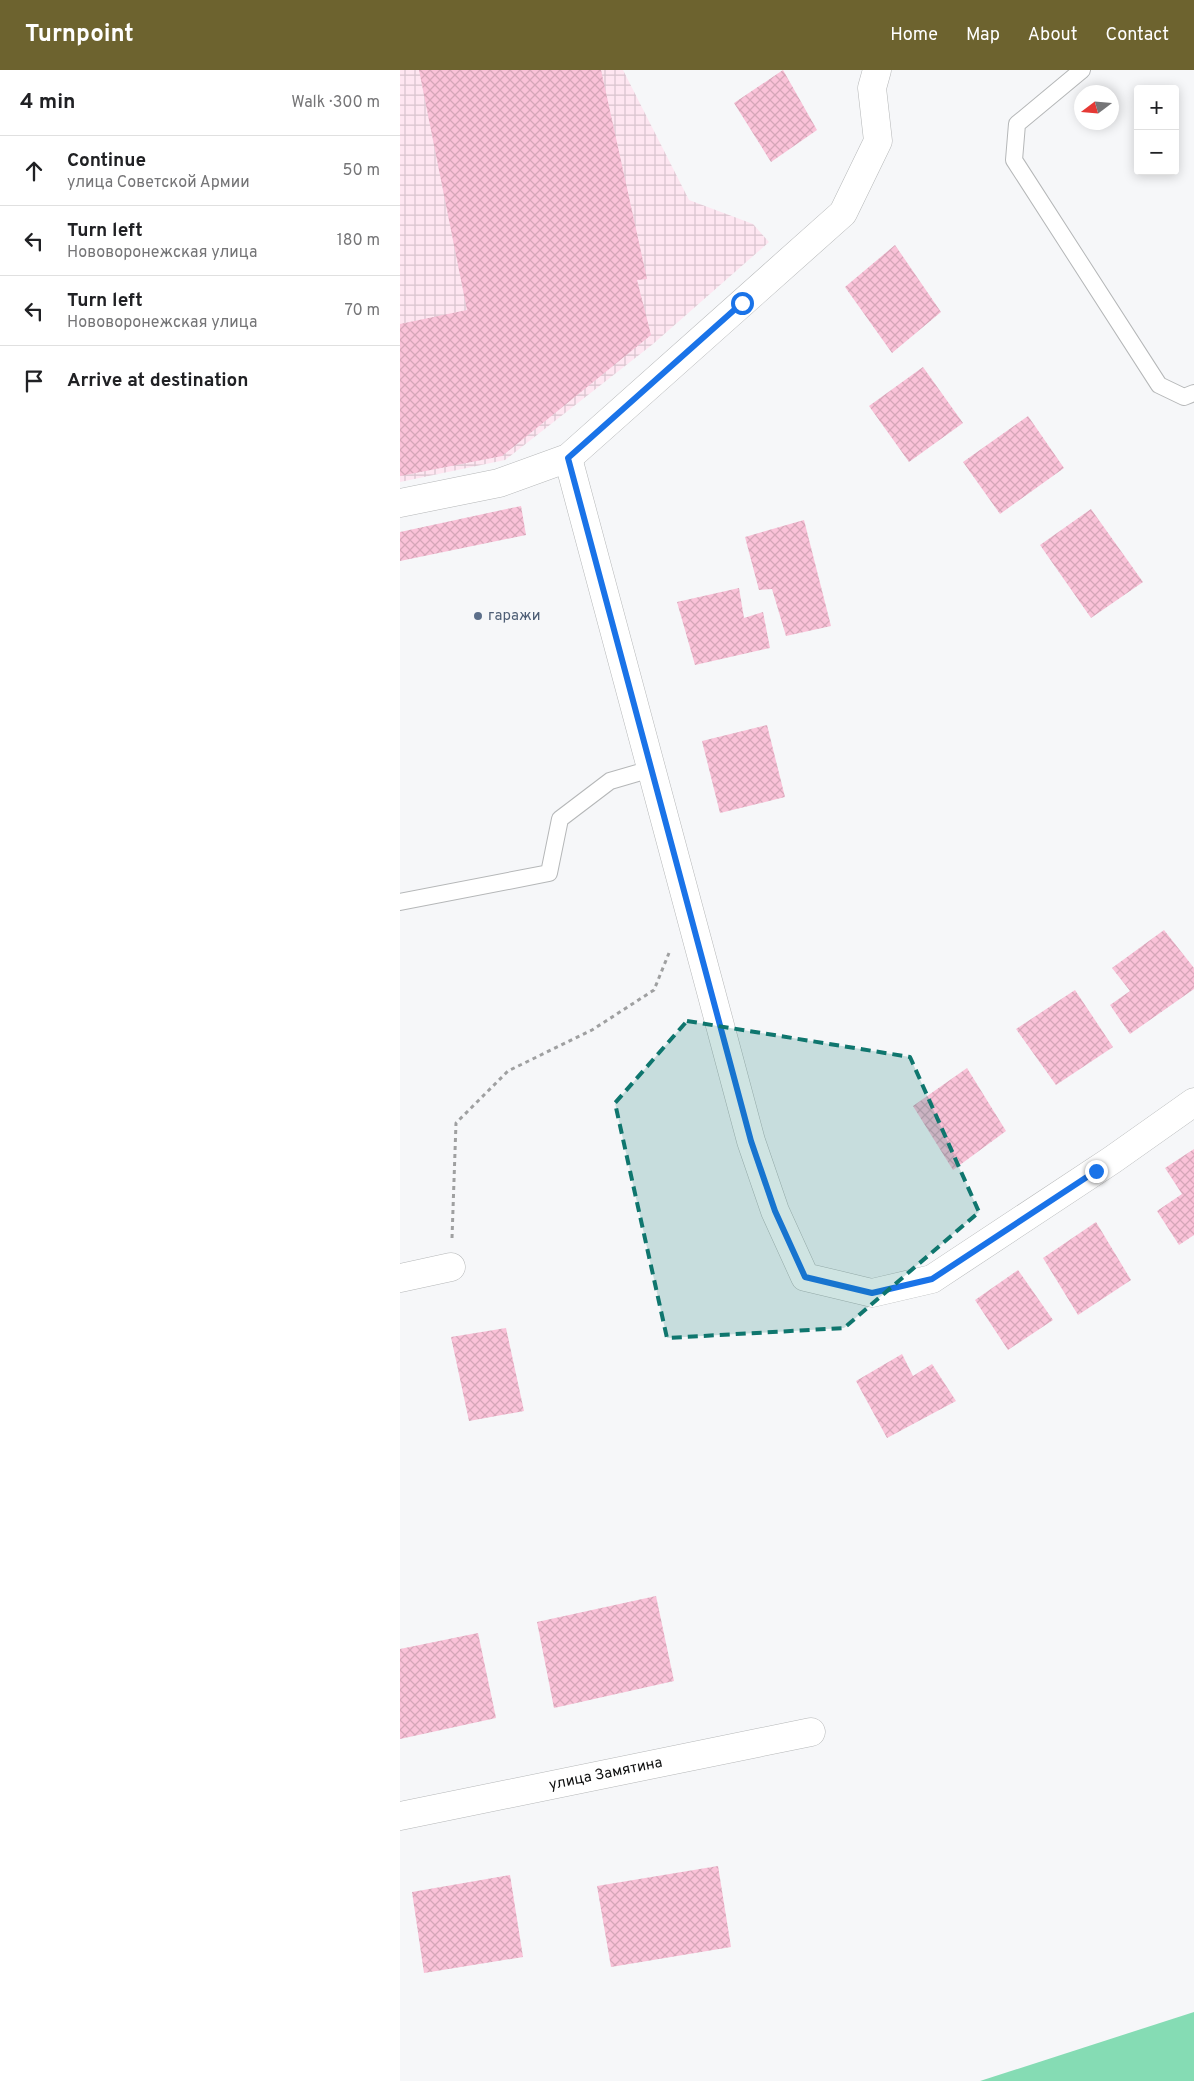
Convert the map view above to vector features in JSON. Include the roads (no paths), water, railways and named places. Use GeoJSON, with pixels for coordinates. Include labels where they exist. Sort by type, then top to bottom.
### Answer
{"type":"FeatureCollection","features":[{"type":"Feature","properties":{"kind":"street"},"geometry":{"type":"LineString","coordinates":[[400,503],[499,483],[568,458],[843,213],[878,141],[869,76]]}},
{"type":"Feature","properties":{"kind":"street"},"geometry":{"type":"LineString","coordinates":[[568,458],[751,1141],[775,1211],[805,1277],[872,1293],[932,1279],[1112,1160],[1194,1102]]}},
{"type":"Feature","properties":{"kind":"street"},"geometry":{"type":"LineString","coordinates":[[400,1278],[451,1266]]}},
{"type":"Feature","properties":{"kind":"street","name":"улица Замятина"},"geometry":{"type":"LineString","coordinates":[[400,1816],[811,1732]]}},
{"type":"Feature","properties":{"kind":"lane"},"geometry":{"type":"LineString","coordinates":[[1082,70],[1017,124],[1014,160],[1158,385],[1184,397],[1194,393]]}},
{"type":"Feature","properties":{"kind":"lane"},"geometry":{"type":"LineString","coordinates":[[400,902],[549,873],[560,819],[610,781],[651,769]]}},
{"type":"Feature","properties":{"kind":"place","name":"гаражи"},"geometry":{"type":"Point","coordinates":[478,616]}}]}
